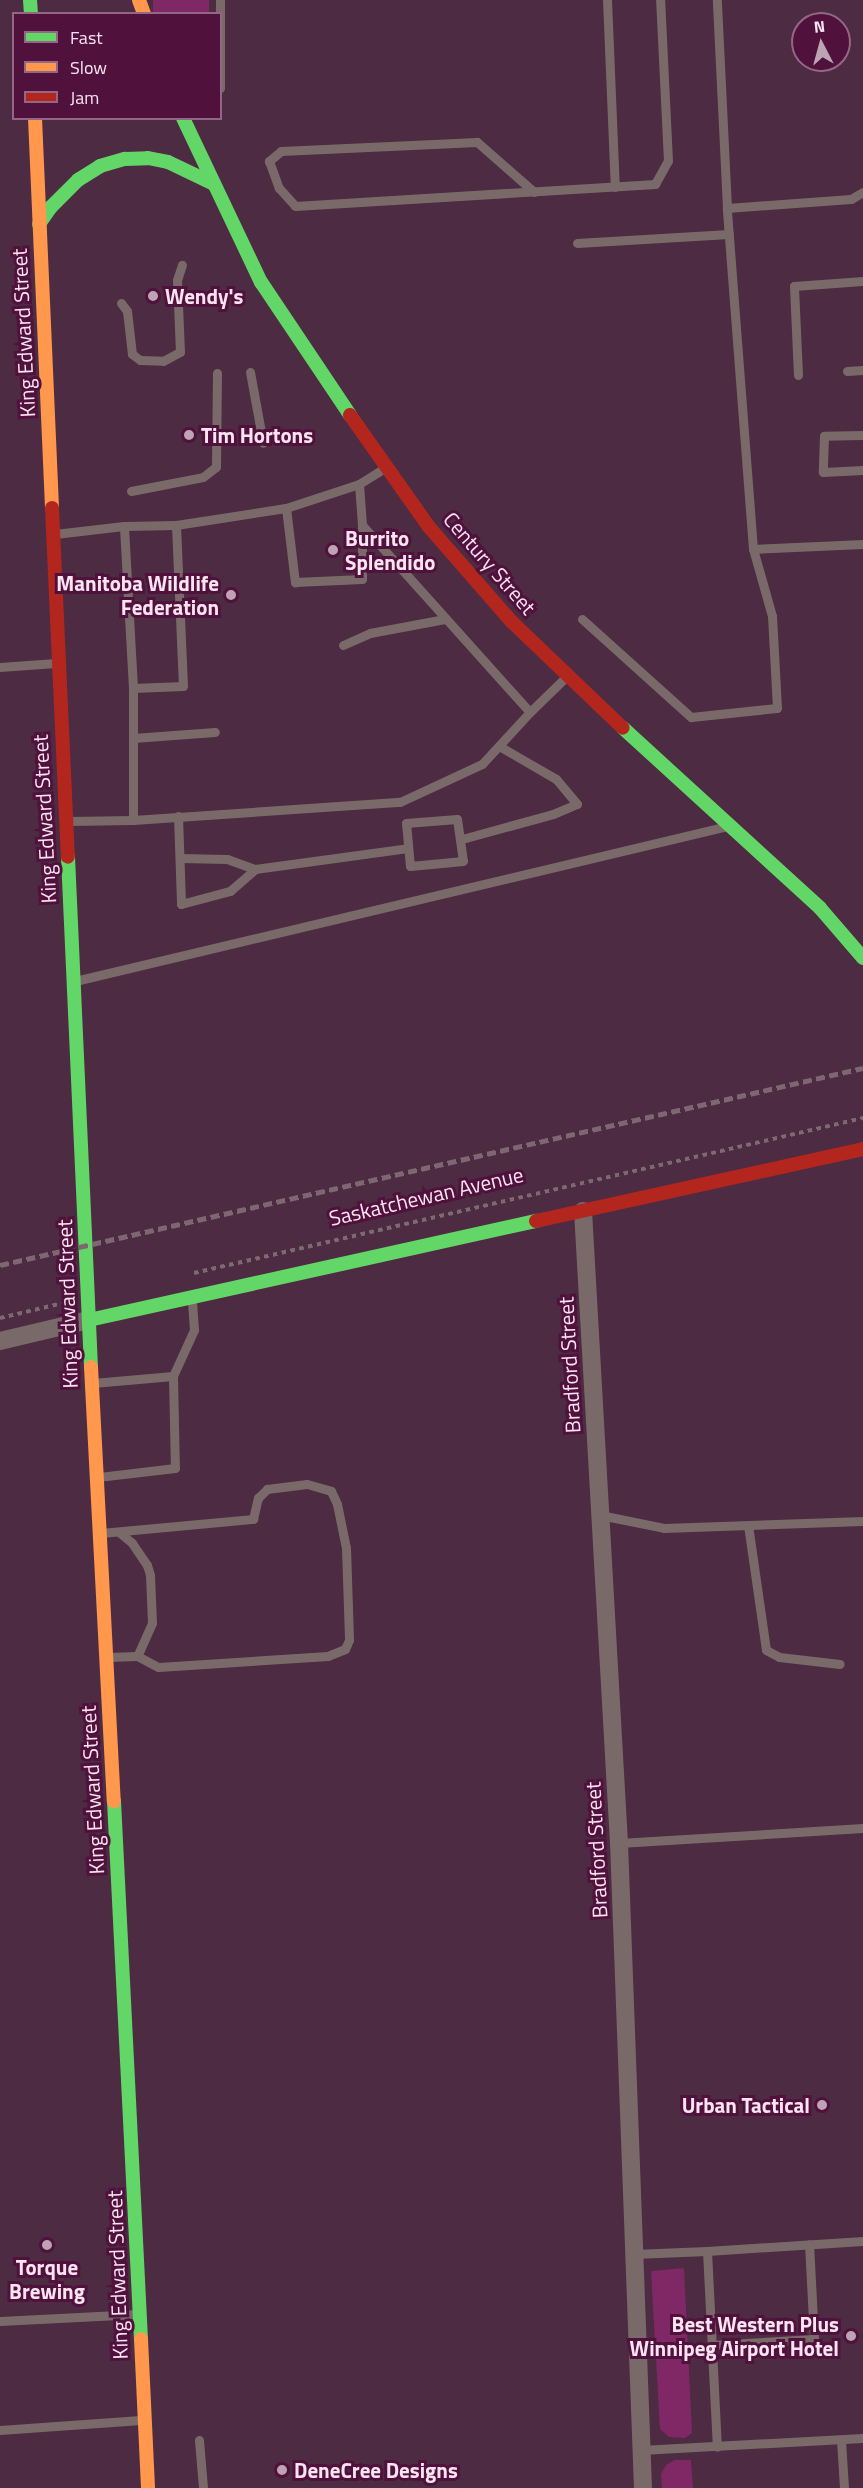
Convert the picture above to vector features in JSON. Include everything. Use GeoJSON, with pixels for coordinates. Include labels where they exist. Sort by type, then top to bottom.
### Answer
{"type":"FeatureCollection","features":[{"type":"Feature","properties":{"kind":"main road","name":"King Edward Street"},"geometry":{"type":"LineString","coordinates":[[35,120],[95,1477],[148,2488]]}},
{"type":"Feature","properties":{"kind":"main road","name":"Century Street"},"geometry":{"type":"LineString","coordinates":[[184,120],[261,282],[386,468],[455,559],[566,676],[820,908],[863,958]]}},
{"type":"Feature","properties":{"kind":"main road"},"geometry":{"type":"LineString","coordinates":[[39,224],[51,207],[78,180],[100,166],[125,159],[148,158],[168,162],[212,183]]}},
{"type":"Feature","properties":{"kind":"main road"},"geometry":{"type":"LineString","coordinates":[[89,1320],[863,1149]]}},
{"type":"Feature","properties":{"kind":"street","name":"Bradford Street"},"geometry":{"type":"LineString","coordinates":[[583,1211],[619,1843],[643,2488]]}},
{"type":"Feature","properties":{"kind":"street"},"geometry":{"type":"LineString","coordinates":[[0,1341],[89,1320]]}},
{"type":"Feature","properties":{"kind":"lane"},"geometry":{"type":"LineString","coordinates":[[607,0],[615,187]]}},
{"type":"Feature","properties":{"kind":"lane"},"geometry":{"type":"LineString","coordinates":[[534,192],[477,142],[281,151],[269,161],[279,188],[295,206],[534,192],[655,184],[668,161],[660,0]]}},
{"type":"Feature","properties":{"kind":"lane"},"geometry":{"type":"LineString","coordinates":[[582,619],[692,717],[777,708],[772,616],[753,549],[729,234],[717,0]]}},
{"type":"Feature","properties":{"kind":"lane"},"geometry":{"type":"LineString","coordinates":[[728,208],[851,199],[863,192]]}},
{"type":"Feature","properties":{"kind":"lane"},"geometry":{"type":"LineString","coordinates":[[577,243],[729,234]]}},
{"type":"Feature","properties":{"kind":"lane"},"geometry":{"type":"LineString","coordinates":[[121,303],[127,311],[132,354],[140,360],[163,361],[180,352],[177,280],[182,265]]}},
{"type":"Feature","properties":{"kind":"lane"},"geometry":{"type":"LineString","coordinates":[[798,375],[794,286],[863,281]]}},
{"type":"Feature","properties":{"kind":"lane"},"geometry":{"type":"LineString","coordinates":[[847,371],[863,370]]}},
{"type":"Feature","properties":{"kind":"lane"},"geometry":{"type":"LineString","coordinates":[[250,372],[263,443]]}},
{"type":"Feature","properties":{"kind":"lane"},"geometry":{"type":"LineString","coordinates":[[131,491],[202,477],[216,467],[217,373]]}},
{"type":"Feature","properties":{"kind":"lane"},"geometry":{"type":"LineString","coordinates":[[863,435],[824,436],[823,472],[863,470]]}},
{"type":"Feature","properties":{"kind":"lane"},"geometry":{"type":"LineString","coordinates":[[53,534],[124,526],[176,525],[286,508],[359,484],[386,468]]}},
{"type":"Feature","properties":{"kind":"lane"},"geometry":{"type":"LineString","coordinates":[[286,508],[295,582],[362,579],[359,484]]}},
{"type":"Feature","properties":{"kind":"lane"},"geometry":{"type":"LineString","coordinates":[[133,688],[183,686],[176,525]]}},
{"type":"Feature","properties":{"kind":"lane"},"geometry":{"type":"LineString","coordinates":[[362,525],[530,712]]}},
{"type":"Feature","properties":{"kind":"lane"},"geometry":{"type":"LineString","coordinates":[[124,526],[133,688],[133,820]]}},
{"type":"Feature","properties":{"kind":"lane"},"geometry":{"type":"LineString","coordinates":[[753,549],[863,544]]}},
{"type":"Feature","properties":{"kind":"lane"},"geometry":{"type":"LineString","coordinates":[[343,645],[370,633],[445,619]]}},
{"type":"Feature","properties":{"kind":"lane"},"geometry":{"type":"LineString","coordinates":[[0,667],[59,663]]}},
{"type":"Feature","properties":{"kind":"lane"},"geometry":{"type":"LineString","coordinates":[[66,821],[133,820],[400,802],[482,764],[566,676]]}},
{"type":"Feature","properties":{"kind":"lane"},"geometry":{"type":"LineString","coordinates":[[133,738],[216,732]]}},
{"type":"Feature","properties":{"kind":"lane"},"geometry":{"type":"LineString","coordinates":[[462,839],[553,814],[578,804],[556,779],[498,746]]}},
{"type":"Feature","properties":{"kind":"lane"},"geometry":{"type":"LineString","coordinates":[[178,816],[181,904],[230,891],[255,868]]}},
{"type":"Feature","properties":{"kind":"lane"},"geometry":{"type":"LineString","coordinates":[[457,819],[462,839],[463,861],[410,866],[408,848],[406,823],[457,819]]}},
{"type":"Feature","properties":{"kind":"lane"},"geometry":{"type":"LineString","coordinates":[[73,982],[728,826]]}},
{"type":"Feature","properties":{"kind":"lane"},"geometry":{"type":"LineString","coordinates":[[180,858],[227,859],[255,868],[408,848]]}},
{"type":"Feature","properties":{"kind":"lane"},"geometry":{"type":"LineString","coordinates":[[95,1477],[175,1468],[174,1376],[194,1330],[192,1297]]}},
{"type":"Feature","properties":{"kind":"lane"},"geometry":{"type":"LineString","coordinates":[[91,1384],[174,1376]]}},
{"type":"Feature","properties":{"kind":"lane"},"geometry":{"type":"LineString","coordinates":[[98,1533],[253,1519],[258,1498],[267,1489],[307,1484],[331,1491],[338,1504],[346,1548],[349,1640],[345,1649],[328,1656],[158,1667],[137,1656],[105,1657]]}},
{"type":"Feature","properties":{"kind":"lane"},"geometry":{"type":"LineString","coordinates":[[600,1515],[664,1528],[863,1521]]}},
{"type":"Feature","properties":{"kind":"lane"},"geometry":{"type":"LineString","coordinates":[[748,1525],[765,1650],[779,1657],[840,1664]]}},
{"type":"Feature","properties":{"kind":"lane"},"geometry":{"type":"LineString","coordinates":[[119,1532],[132,1543],[147,1565],[150,1575],[152,1623],[137,1656]]}},
{"type":"Feature","properties":{"kind":"lane"},"geometry":{"type":"LineString","coordinates":[[619,1843],[863,1828]]}},
{"type":"Feature","properties":{"kind":"lane"},"geometry":{"type":"LineString","coordinates":[[634,2254],[863,2241]]}},
{"type":"Feature","properties":{"kind":"lane"},"geometry":{"type":"LineString","coordinates":[[712,2345],[814,2339],[809,2244]]}},
{"type":"Feature","properties":{"kind":"lane"},"geometry":{"type":"LineString","coordinates":[[707,2251],[717,2447]]}},
{"type":"Feature","properties":{"kind":"lane"},"geometry":{"type":"LineString","coordinates":[[0,2320],[140,2314]]}},
{"type":"Feature","properties":{"kind":"lane"},"geometry":{"type":"LineString","coordinates":[[0,2430],[145,2420]]}},
{"type":"Feature","properties":{"kind":"lane"},"geometry":{"type":"LineString","coordinates":[[641,2450],[863,2438]]}},
{"type":"Feature","properties":{"kind":"lane"},"geometry":{"type":"LineString","coordinates":[[199,2440],[203,2488]]}},
{"type":"Feature","properties":{"kind":"lane"},"geometry":{"type":"LineString","coordinates":[[841,2440],[844,2488]]}},
{"type":"Feature","properties":{"kind":"path","name":"Saskatchewan Avenue"},"geometry":{"type":"LineString","coordinates":[[190,1274],[863,1118]]}},
{"type":"Feature","properties":{"kind":"path"},"geometry":{"type":"LineString","coordinates":[[0,1318],[88,1298]]}},
{"type":"Feature","properties":{"kind":"shaded area"},"geometry":{"type":"Polygon","coordinates":[[[153,0],[209,0],[209,12],[153,12],[153,0]]]}},
{"type":"Feature","properties":{"kind":"shaded area"},"geometry":{"type":"Polygon","coordinates":[[[684,2268],[692,2433],[685,2438],[669,2437],[660,2429],[651,2271],[684,2268]]]}},
{"type":"Feature","properties":{"kind":"shaded area"},"geometry":{"type":"Polygon","coordinates":[[[675,2460],[691,2460],[693,2488],[662,2488],[661,2474],[666,2465],[675,2460]]]}},
{"type":"Feature","properties":{"kind":"railway"},"geometry":{"type":"LineString","coordinates":[[0,1265],[863,1068]]}},
{"type":"Feature","properties":{"kind":"traffic: fast"},"geometry":{"type":"LineString","coordinates":[[30,0],[31,12]]}},
{"type":"Feature","properties":{"kind":"traffic: fast"},"geometry":{"type":"LineString","coordinates":[[184,120],[261,282],[350,415]]}},
{"type":"Feature","properties":{"kind":"traffic: fast"},"geometry":{"type":"LineString","coordinates":[[39,224],[51,207],[78,180],[100,166],[125,159],[148,158],[168,162],[212,183]]}},
{"type":"Feature","properties":{"kind":"traffic: fast"},"geometry":{"type":"LineString","coordinates":[[623,728],[820,908],[863,958]]}},
{"type":"Feature","properties":{"kind":"traffic: fast"},"geometry":{"type":"LineString","coordinates":[[68,857],[91,1367]]}},
{"type":"Feature","properties":{"kind":"traffic: fast"},"geometry":{"type":"LineString","coordinates":[[89,1320],[536,1221]]}},
{"type":"Feature","properties":{"kind":"traffic: fast"},"geometry":{"type":"LineString","coordinates":[[114,1801],[141,2339]]}},
{"type":"Feature","properties":{"kind":"traffic: slow"},"geometry":{"type":"LineString","coordinates":[[139,0],[143,12]]}},
{"type":"Feature","properties":{"kind":"traffic: slow"},"geometry":{"type":"LineString","coordinates":[[35,120],[52,508]]}},
{"type":"Feature","properties":{"kind":"traffic: slow"},"geometry":{"type":"LineString","coordinates":[[91,1367],[114,1801]]}},
{"type":"Feature","properties":{"kind":"traffic: slow"},"geometry":{"type":"LineString","coordinates":[[141,2339],[148,2488]]}},
{"type":"Feature","properties":{"kind":"traffic: jam"},"geometry":{"type":"LineString","coordinates":[[350,415],[429,527],[512,622],[623,728]]}},
{"type":"Feature","properties":{"kind":"traffic: jam"},"geometry":{"type":"LineString","coordinates":[[52,508],[68,857]]}},
{"type":"Feature","properties":{"kind":"traffic: jam"},"geometry":{"type":"LineString","coordinates":[[536,1221],[863,1149]]}},
{"type":"Feature","properties":{"kind":"place","name":"Wendy's"},"geometry":{"type":"Point","coordinates":[153,296]}},
{"type":"Feature","properties":{"kind":"place","name":"Tim Hortons"},"geometry":{"type":"Point","coordinates":[189,435]}},
{"type":"Feature","properties":{"kind":"place","name":"Burrito Splendido"},"geometry":{"type":"Point","coordinates":[333,550]}},
{"type":"Feature","properties":{"kind":"place","name":"Manitoba Wildlife Federation"},"geometry":{"type":"Point","coordinates":[231,595]}},
{"type":"Feature","properties":{"kind":"place","name":"Urban Tactical"},"geometry":{"type":"Point","coordinates":[822,2105]}},
{"type":"Feature","properties":{"kind":"place","name":"Torque Brewing"},"geometry":{"type":"Point","coordinates":[47,2245]}},
{"type":"Feature","properties":{"kind":"place","name":"Best Western Plus Winnipeg Airport Hotel"},"geometry":{"type":"Point","coordinates":[851,2336]}},
{"type":"Feature","properties":{"kind":"place","name":"DeneCree Designs"},"geometry":{"type":"Point","coordinates":[282,2470]}}]}
